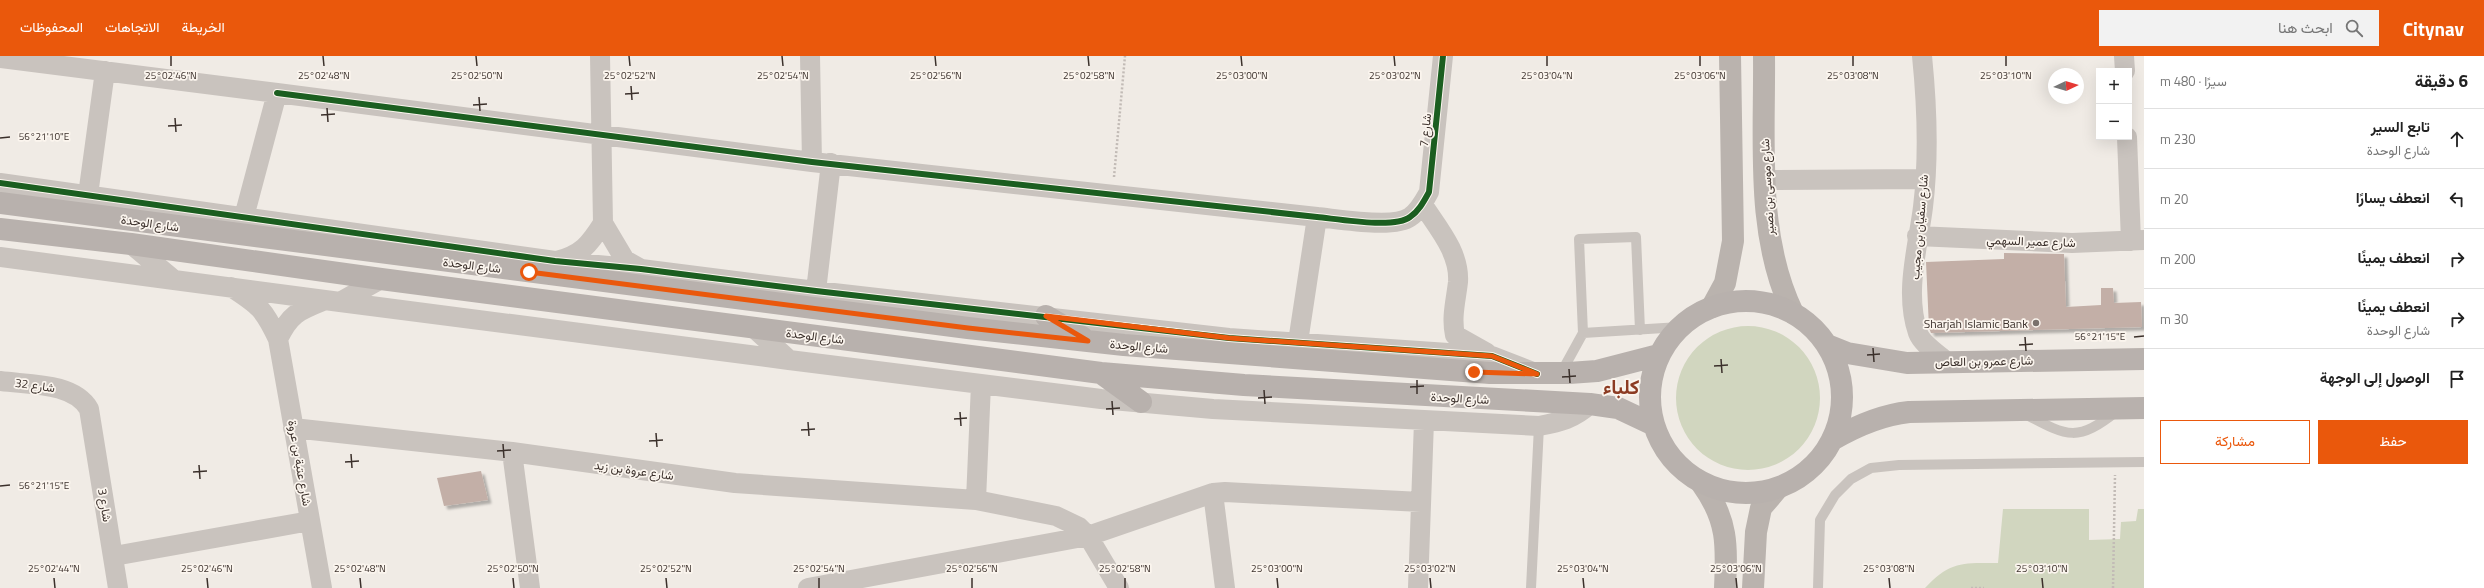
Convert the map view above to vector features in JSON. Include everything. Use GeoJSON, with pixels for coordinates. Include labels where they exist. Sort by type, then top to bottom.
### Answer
{"type":"FeatureCollection","features":[{"type":"Feature","properties":{"kind":"main road","name":"شارع الوحدة"},"geometry":{"type":"LineString","coordinates":[[0,203],[27,196],[968,328],[1088,341],[1490,373],[1537,374],[1597,371],[1659,355]]}},
{"type":"Feature","properties":{"kind":"main road","name":"شارع الوحدة"},"geometry":{"type":"LineString","coordinates":[[0,229],[131,244],[381,279],[1101,373],[1252,385],[1590,404],[1618,408],[1654,425]]}},
{"type":"Feature","properties":{"kind":"main road"},"geometry":{"type":"LineString","coordinates":[[1732,301],[1754,301],[1774,305],[1794,313],[1818,333],[1827,345],[1835,360],[1842,392],[1842,409],[1832,440],[1810,470],[1795,481],[1778,488],[1760,493],[1740,494],[1720,490],[1702,484],[1678,465],[1664,446],[1654,425],[1650,402],[1651,384],[1659,355],[1680,327],[1712,307],[1732,301]]}},
{"type":"Feature","properties":{"kind":"main road"},"geometry":{"type":"LineString","coordinates":[[1046,316],[1088,341]]}},
{"type":"Feature","properties":{"kind":"main road","name":"شارع عمرو بن العاص"},"geometry":{"type":"LineString","coordinates":[[1827,345],[1847,353],[1907,363],[1946,361],[2144,359]]}},
{"type":"Feature","properties":{"kind":"main road"},"geometry":{"type":"LineString","coordinates":[[1101,373],[1141,402]]}},
{"type":"Feature","properties":{"kind":"main road"},"geometry":{"type":"LineString","coordinates":[[1832,440],[1860,425],[1896,414],[2144,408]]}},
{"type":"Feature","properties":{"kind":"street"},"geometry":{"type":"LineString","coordinates":[[600,56],[603,223],[625,260],[641,269]]}},
{"type":"Feature","properties":{"kind":"street"},"geometry":{"type":"LineString","coordinates":[[810,56],[821,163],[816,291]]}},
{"type":"Feature","properties":{"kind":"street","name":"شارع 7"},"geometry":{"type":"LineString","coordinates":[[1423,205],[1429,192],[1444,56]]}},
{"type":"Feature","properties":{"kind":"street"},"geometry":{"type":"LineString","coordinates":[[1712,307],[1725,283],[1732,241],[1730,56]]}},
{"type":"Feature","properties":{"kind":"street","name":"شارع موسى بن نصير"},"geometry":{"type":"LineString","coordinates":[[1764,56],[1765,180],[1769,237],[1775,269],[1794,313]]}},
{"type":"Feature","properties":{"kind":"street","name":"شارع سفيان بن مجيب"},"geometry":{"type":"LineString","coordinates":[[1922,56],[1926,132],[1923,207],[1914,258],[1913,302],[1918,334],[1946,361]]}},
{"type":"Feature","properties":{"kind":"street"},"geometry":{"type":"LineString","coordinates":[[2124,56],[2125,68]]}},
{"type":"Feature","properties":{"kind":"street"},"geometry":{"type":"LineString","coordinates":[[0,58],[821,163],[1317,217],[1391,223],[1410,218],[1423,205],[1446,239],[1456,262],[1458,281],[1452,323],[1455,335],[1492,356],[1537,374]]}},
{"type":"Feature","properties":{"kind":"street"},"geometry":{"type":"LineString","coordinates":[[88,196],[105,71]]}},
{"type":"Feature","properties":{"kind":"street"},"geometry":{"type":"LineString","coordinates":[[244,217],[278,94]]}},
{"type":"Feature","properties":{"kind":"street"},"geometry":{"type":"LineString","coordinates":[[2127,140],[2138,240]]}},
{"type":"Feature","properties":{"kind":"street"},"geometry":{"type":"LineString","coordinates":[[1765,180],[1924,179]]}},
{"type":"Feature","properties":{"kind":"street"},"geometry":{"type":"LineString","coordinates":[[0,183],[27,196],[88,196],[244,217],[419,251],[641,269],[816,291],[1229,338],[1492,356]]}},
{"type":"Feature","properties":{"kind":"street"},"geometry":{"type":"LineString","coordinates":[[1298,342],[1317,217]]}},
{"type":"Feature","properties":{"kind":"street"},"geometry":{"type":"LineString","coordinates":[[555,261],[573,256],[590,244],[603,223]]}},
{"type":"Feature","properties":{"kind":"street","name":"شارع عمير السهمي"},"geometry":{"type":"LineString","coordinates":[[1917,236],[2072,243],[2138,240]]}},
{"type":"Feature","properties":{"kind":"street"},"geometry":{"type":"LineString","coordinates":[[131,244],[174,280]]}},
{"type":"Feature","properties":{"kind":"street"},"geometry":{"type":"LineString","coordinates":[[0,257],[789,360],[981,384],[1213,409],[1539,426],[1565,421],[1579,414],[1590,404]]}},
{"type":"Feature","properties":{"kind":"street"},"geometry":{"type":"LineString","coordinates":[[278,339],[288,320],[299,310],[332,301],[381,279]]}},
{"type":"Feature","properties":{"kind":"street","name":"شارع عتبة بن عروة"},"geometry":{"type":"LineString","coordinates":[[231,287],[258,304],[267,315],[278,339],[322,588]]}},
{"type":"Feature","properties":{"kind":"street"},"geometry":{"type":"LineString","coordinates":[[754,328],[789,360]]}},
{"type":"Feature","properties":{"kind":"street","name":"شارع 32"},"geometry":{"type":"LineString","coordinates":[[0,381],[69,390]]}},
{"type":"Feature","properties":{"kind":"street"},"geometry":{"type":"LineString","coordinates":[[976,500],[981,384]]}},
{"type":"Feature","properties":{"kind":"street","name":"شارع 3"},"geometry":{"type":"LineString","coordinates":[[69,390],[85,403],[92,421],[118,588]]}},
{"type":"Feature","properties":{"kind":"street"},"geometry":{"type":"LineString","coordinates":[[1418,588],[1424,421]]}},
{"type":"Feature","properties":{"kind":"street","name":"شارع عروة بن زيد"},"geometry":{"type":"LineString","coordinates":[[293,428],[512,452],[735,483],[976,500],[1056,516],[1079,527],[1088,536]]}},
{"type":"Feature","properties":{"kind":"street"},"geometry":{"type":"LineString","coordinates":[[512,452],[530,588]]}},
{"type":"Feature","properties":{"kind":"street"},"geometry":{"type":"LineString","coordinates":[[1702,484],[1715,502],[1727,542],[1725,587]]}},
{"type":"Feature","properties":{"kind":"street"},"geometry":{"type":"LineString","coordinates":[[1753,588],[1756,532],[1761,508],[1778,488]]}},
{"type":"Feature","properties":{"kind":"street"},"geometry":{"type":"LineString","coordinates":[[808,588],[1088,536],[1213,493],[1225,492],[1421,502]]}},
{"type":"Feature","properties":{"kind":"street"},"geometry":{"type":"LineString","coordinates":[[1213,493],[1226,588]]}},
{"type":"Feature","properties":{"kind":"street"},"geometry":{"type":"LineString","coordinates":[[114,556],[310,521]]}},
{"type":"Feature","properties":{"kind":"street"},"geometry":{"type":"LineString","coordinates":[[1088,536],[1119,588]]}},
{"type":"Feature","properties":{"kind":"lane"},"geometry":{"type":"LineString","coordinates":[[1561,373],[1583,333],[1579,239],[1636,237],[1640,330]]}},
{"type":"Feature","properties":{"kind":"lane"},"geometry":{"type":"LineString","coordinates":[[1583,333],[1680,327]]}},
{"type":"Feature","properties":{"kind":"lane"},"geometry":{"type":"LineString","coordinates":[[1531,588],[1539,426]]}},
{"type":"Feature","properties":{"kind":"lane"},"geometry":{"type":"LineString","coordinates":[[1818,588],[1820,520],[1835,495],[1851,479],[1872,468],[1899,465],[2144,462]]}},
{"type":"Feature","properties":{"kind":"path"},"geometry":{"type":"LineString","coordinates":[[1112,195],[1125,56]]}},
{"type":"Feature","properties":{"kind":"path"},"geometry":{"type":"LineString","coordinates":[[2113,588],[2115,462]]}},
{"type":"Feature","properties":{"kind":"path"},"geometry":{"type":"LineString","coordinates":[[1971,588],[1984,588]]}},
{"type":"Feature","properties":{"kind":"green space"},"geometry":{"type":"Polygon","coordinates":[[[1741,326],[1755,326],[1782,334],[1794,342],[1804,352],[1815,370],[1819,384],[1819,412],[1815,426],[1804,444],[1794,454],[1776,465],[1755,470],[1741,470],[1714,462],[1702,454],[1692,444],[1681,426],[1676,405],[1676,391],[1684,364],[1692,352],[1702,342],[1720,331],[1741,326]]]}},
{"type":"Feature","properties":{"kind":"green space"},"geometry":{"type":"Polygon","coordinates":[[[2003,509],[2089,509],[2089,540],[2120,539],[2121,522],[2136,521],[2138,509],[2144,509],[2144,588],[1925,588],[1942,573],[1958,565],[1998,563],[2003,509]]]}},
{"type":"Feature","properties":{"kind":"building"},"geometry":{"type":"Polygon","coordinates":[[[2004,253],[2064,254],[2066,307],[2101,305],[2101,288],[2113,288],[2114,303],[2141,302],[2142,327],[1931,333],[1929,328],[1926,262],[2004,259],[2004,253]]]}},
{"type":"Feature","properties":{"kind":"building"},"geometry":{"type":"Polygon","coordinates":[[[481,471],[488,500],[444,506],[437,478],[481,471]]]}},
{"type":"Feature","properties":{"kind":"cycle path"},"geometry":{"type":"LineString","coordinates":[[277,93],[812,162],[1379,223],[1402,221],[1410,217],[1419,209],[1429,192],[1443,56]]}},
{"type":"Feature","properties":{"kind":"cycle path"},"geometry":{"type":"LineString","coordinates":[[0,183],[555,261],[641,269],[816,291],[1229,338],[1492,356],[1537,374]]}},
{"type":"Feature","properties":{"kind":"place","name":"Sharjah Islamic Bank"},"geometry":{"type":"Point","coordinates":[2036,323]}},
{"type":"Feature","properties":{"kind":"district","name":"كلباء"},"geometry":{"type":"Point","coordinates":[1621,386]}},
{"type":"Feature","properties":{"kind":"route"},"geometry":{"type":"LineString","coordinates":[[529,272],[968,328],[1088,341],[1046,316],[1229,338],[1492,356],[1537,374],[1474,372]]}}]}
